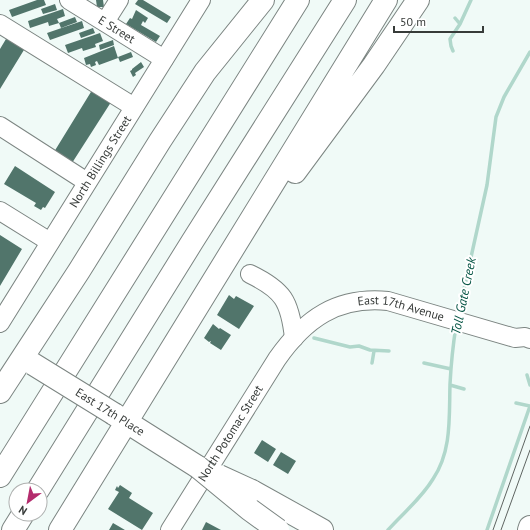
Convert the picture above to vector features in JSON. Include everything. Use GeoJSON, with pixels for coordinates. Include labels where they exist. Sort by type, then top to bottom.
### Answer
{"type":"FeatureCollection","features":[{"type":"Feature","properties":{"kind":"main road"},"geometry":{"type":"LineString","coordinates":[[0,392],[28,360],[79,271],[245,0]]}},
{"type":"Feature","properties":{"kind":"main road"},"geometry":{"type":"LineString","coordinates":[[160,141],[205,72],[263,0]]}},
{"type":"Feature","properties":{"kind":"main road"},"geometry":{"type":"LineString","coordinates":[[0,476],[298,0]]}},
{"type":"Feature","properties":{"kind":"main road"},"geometry":{"type":"LineString","coordinates":[[43,482],[192,242],[346,0]]}},
{"type":"Feature","properties":{"kind":"main road"},"geometry":{"type":"LineString","coordinates":[[207,292],[386,0]]}},
{"type":"Feature","properties":{"kind":"main road"},"geometry":{"type":"LineString","coordinates":[[60,530],[121,418],[207,292],[374,65],[418,0]]}},
{"type":"Feature","properties":{"kind":"main road","name":"East 17th Place"},"geometry":{"type":"LineString","coordinates":[[28,360],[198,467],[249,510],[278,530]]}},
{"type":"Feature","properties":{"kind":"main road","name":"East 17th Place"},"geometry":{"type":"LineString","coordinates":[[198,467],[252,491],[322,530]]}},
{"type":"Feature","properties":{"kind":"street","name":"E Street"},"geometry":{"type":"LineString","coordinates":[[69,0],[164,59]]}},
{"type":"Feature","properties":{"kind":"street"},"geometry":{"type":"LineString","coordinates":[[105,22],[119,0]]}},
{"type":"Feature","properties":{"kind":"street","name":"North Billings Street"},"geometry":{"type":"LineString","coordinates":[[0,323],[201,0]]}},
{"type":"Feature","properties":{"kind":"street"},"geometry":{"type":"LineString","coordinates":[[0,24],[134,106]]}},
{"type":"Feature","properties":{"kind":"street"},"geometry":{"type":"LineString","coordinates":[[0,126],[87,182]]}},
{"type":"Feature","properties":{"kind":"street"},"geometry":{"type":"LineString","coordinates":[[0,212],[50,242]]}},
{"type":"Feature","properties":{"kind":"street"},"geometry":{"type":"LineString","coordinates":[[250,274],[271,286],[284,298],[292,324],[294,338]]}},
{"type":"Feature","properties":{"kind":"street","name":"East 17th Avenue"},"geometry":{"type":"LineString","coordinates":[[294,338],[316,317],[336,307],[351,303],[375,301],[398,304],[523,338],[522,346],[530,350]]}},
{"type":"Feature","properties":{"kind":"street","name":"North Potomac Street"},"geometry":{"type":"LineString","coordinates":[[170,530],[272,367],[294,338]]}},
{"type":"Feature","properties":{"kind":"building"},"geometry":{"type":"Polygon","coordinates":[[[37,0],[44,0],[46,5],[12,17],[9,10],[37,0]]]}},
{"type":"Feature","properties":{"kind":"building"},"geometry":{"type":"Polygon","coordinates":[[[96,0],[103,0],[104,7],[97,7],[96,0]]]}},
{"type":"Feature","properties":{"kind":"building"},"geometry":{"type":"Polygon","coordinates":[[[138,0],[143,0],[171,17],[167,23],[135,4],[138,0]]]}},
{"type":"Feature","properties":{"kind":"building"},"geometry":{"type":"Polygon","coordinates":[[[55,4],[57,10],[43,14],[41,9],[55,4]]]}},
{"type":"Feature","properties":{"kind":"building"},"geometry":{"type":"Polygon","coordinates":[[[63,9],[65,16],[57,19],[59,23],[49,26],[48,22],[30,28],[28,21],[63,9]]]}},
{"type":"Feature","properties":{"kind":"building"},"geometry":{"type":"Polygon","coordinates":[[[136,10],[148,18],[145,23],[143,21],[141,25],[160,36],[156,42],[126,24],[130,18],[132,19],[136,10]]]}},
{"type":"Feature","properties":{"kind":"building"},"geometry":{"type":"Polygon","coordinates":[[[75,17],[77,22],[61,28],[59,23],[75,17]]]}},
{"type":"Feature","properties":{"kind":"building"},"geometry":{"type":"Polygon","coordinates":[[[82,21],[84,28],[50,40],[47,33],[82,21]]]}},
{"type":"Feature","properties":{"kind":"building"},"geometry":{"type":"Polygon","coordinates":[[[93,28],[95,33],[81,38],[79,33],[93,28]]]}},
{"type":"Feature","properties":{"kind":"building"},"geometry":{"type":"Polygon","coordinates":[[[100,33],[103,41],[95,44],[96,47],[83,51],[82,48],[68,53],[65,45],[100,33]]]}},
{"type":"Feature","properties":{"kind":"building"},"geometry":{"type":"Polygon","coordinates":[[[9,34],[27,45],[0,89],[0,49],[9,34]]]}},
{"type":"Feature","properties":{"kind":"building"},"geometry":{"type":"Polygon","coordinates":[[[113,40],[114,45],[100,50],[99,45],[113,40]]]}},
{"type":"Feature","properties":{"kind":"building"},"geometry":{"type":"Polygon","coordinates":[[[114,46],[118,58],[99,65],[97,61],[95,62],[96,65],[91,67],[90,64],[86,65],[84,58],[114,46]]]}},
{"type":"Feature","properties":{"kind":"building"},"geometry":{"type":"Polygon","coordinates":[[[131,52],[133,57],[120,62],[118,57],[131,52]]]}},
{"type":"Feature","properties":{"kind":"building"},"geometry":{"type":"Polygon","coordinates":[[[141,62],[144,67],[135,73],[136,75],[133,77],[130,71],[141,62]]]}},
{"type":"Feature","properties":{"kind":"building"},"geometry":{"type":"Polygon","coordinates":[[[94,87],[113,99],[72,163],[54,152],[94,87]]]}},
{"type":"Feature","properties":{"kind":"building"},"geometry":{"type":"Polygon","coordinates":[[[15,166],[55,192],[45,208],[43,207],[41,210],[34,206],[36,203],[4,184],[15,166]]]}},
{"type":"Feature","properties":{"kind":"building"},"geometry":{"type":"Polygon","coordinates":[[[0,235],[22,249],[0,286],[0,235]]]}},
{"type":"Feature","properties":{"kind":"building"},"geometry":{"type":"Polygon","coordinates":[[[229,295],[234,299],[236,296],[254,306],[239,329],[217,315],[229,295]]]}},
{"type":"Feature","properties":{"kind":"building"},"geometry":{"type":"Polygon","coordinates":[[[213,324],[231,335],[221,350],[210,343],[211,341],[209,342],[204,338],[213,324]]]}},
{"type":"Feature","properties":{"kind":"building"},"geometry":{"type":"Polygon","coordinates":[[[262,440],[276,449],[268,462],[254,453],[262,440]]]}},
{"type":"Feature","properties":{"kind":"building"},"geometry":{"type":"Polygon","coordinates":[[[281,452],[296,461],[288,474],[273,465],[281,452]]]}},
{"type":"Feature","properties":{"kind":"building"},"geometry":{"type":"Polygon","coordinates":[[[120,485],[132,493],[129,498],[153,513],[142,530],[108,509],[119,492],[115,490],[117,486],[118,488],[120,485]]]}},
{"type":"Feature","properties":{"kind":"building"},"geometry":{"type":"Polygon","coordinates":[[[206,522],[221,530],[202,530],[206,522]]]}},
{"type":"Feature","properties":{"kind":"building"},"geometry":{"type":"Polygon","coordinates":[[[113,523],[125,530],[109,530],[113,523]]]}},
{"type":"Feature","properties":{"kind":"waterway"},"geometry":{"type":"LineString","coordinates":[[453,51],[450,39],[460,24],[471,0]]}},
{"type":"Feature","properties":{"kind":"waterway"},"geometry":{"type":"LineString","coordinates":[[455,18],[460,24]]}},
{"type":"Feature","properties":{"kind":"waterway","name":"Toll Gate Creek"},"geometry":{"type":"LineString","coordinates":[[458,316],[487,185],[496,117],[504,97],[530,52]]}},
{"type":"Feature","properties":{"kind":"waterway","name":"Toll Gate Creek"},"geometry":{"type":"LineString","coordinates":[[388,530],[428,486],[444,457],[448,433],[451,370],[456,326]]}},
{"type":"Feature","properties":{"kind":"waterway"},"geometry":{"type":"LineString","coordinates":[[314,338],[350,347],[359,346],[370,350],[389,351]]}},
{"type":"Feature","properties":{"kind":"waterway"},"geometry":{"type":"LineString","coordinates":[[372,363],[374,351]]}},
{"type":"Feature","properties":{"kind":"waterway"},"geometry":{"type":"LineString","coordinates":[[424,363],[451,369]]}},
{"type":"Feature","properties":{"kind":"waterway"},"geometry":{"type":"LineString","coordinates":[[527,375],[530,385]]}},
{"type":"Feature","properties":{"kind":"waterway"},"geometry":{"type":"LineString","coordinates":[[450,385],[464,389]]}},
{"type":"Feature","properties":{"kind":"waterway"},"geometry":{"type":"LineString","coordinates":[[516,403],[530,406]]}},
{"type":"Feature","properties":{"kind":"waterway"},"geometry":{"type":"LineString","coordinates":[[487,530],[530,406]]}},
{"type":"Feature","properties":{"kind":"tram line"},"geometry":{"type":"LineString","coordinates":[[493,530],[530,426]]}},
{"type":"Feature","properties":{"kind":"tram line"},"geometry":{"type":"LineString","coordinates":[[501,530],[530,450]]}}]}
